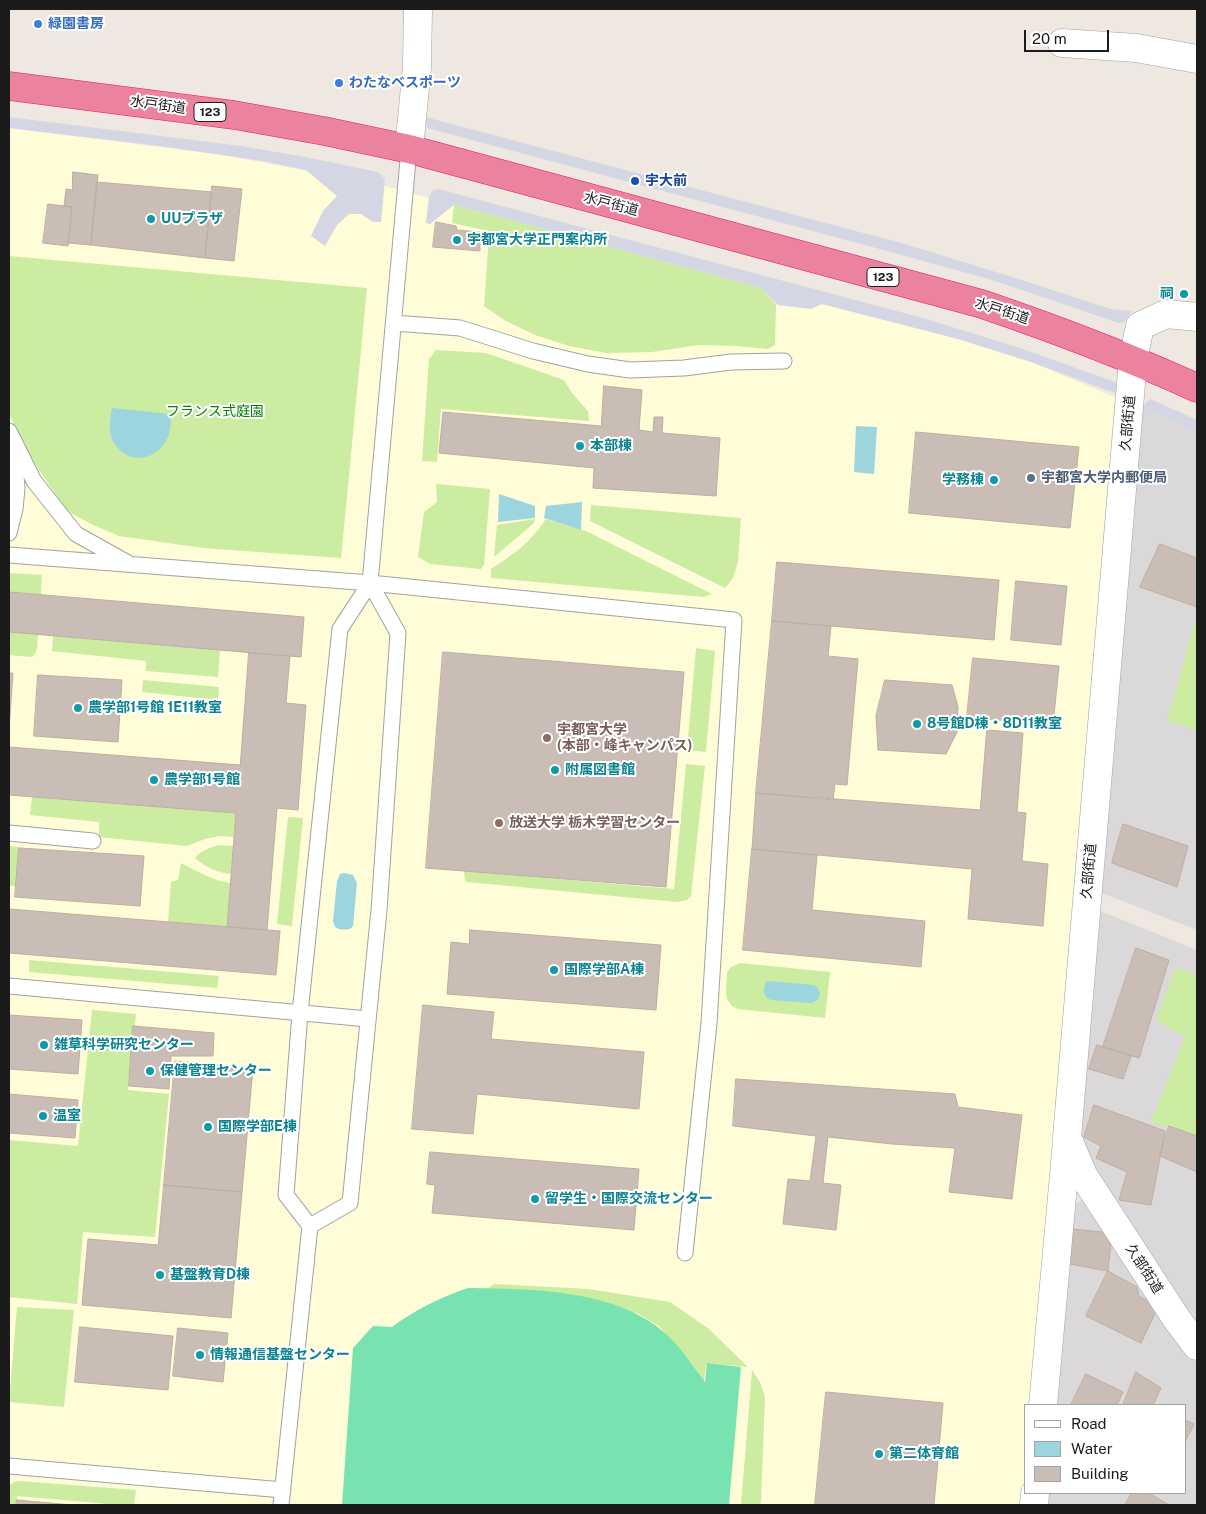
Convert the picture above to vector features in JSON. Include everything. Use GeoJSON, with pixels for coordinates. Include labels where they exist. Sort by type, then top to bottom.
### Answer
{"type":"FeatureCollection","features":[{"type":"Feature","properties":{"kind":"highway","name":"水戸街道"},"geometry":{"type":"LineString","coordinates":[[9,86],[234,115],[409,149],[973,302],[1055,329],[1197,388]]}},
{"type":"Feature","properties":{"kind":"street"},"geometry":{"type":"LineString","coordinates":[[409,149],[417,67],[418,9]]}},
{"type":"Feature","properties":{"kind":"street"},"geometry":{"type":"LineString","coordinates":[[1062,43],[1136,48],[1197,58]]}},
{"type":"Feature","properties":{"kind":"street","name":"久部街道"},"geometry":{"type":"LineString","coordinates":[[1197,317],[1166,314],[1140,326],[1133,360],[1067,1137],[1083,1175],[1176,1318],[1197,1346]]}},
{"type":"Feature","properties":{"kind":"street"},"geometry":{"type":"LineString","coordinates":[[1043,1404],[1067,1137]]}},
{"type":"Feature","properties":{"kind":"lane"},"geometry":{"type":"LineString","coordinates":[[281,1505],[310,1226],[286,1194],[300,1013],[340,628],[370,583],[409,149]]}},
{"type":"Feature","properties":{"kind":"lane"},"geometry":{"type":"LineString","coordinates":[[394,323],[460,328],[533,351],[588,364],[630,370],[684,368],[732,362],[784,362]]}},
{"type":"Feature","properties":{"kind":"lane"},"geometry":{"type":"LineString","coordinates":[[11,436],[34,481],[76,534],[131,565]]}},
{"type":"Feature","properties":{"kind":"lane"},"geometry":{"type":"LineString","coordinates":[[9,533],[15,510],[17,488],[11,436]]}},
{"type":"Feature","properties":{"kind":"lane"},"geometry":{"type":"LineString","coordinates":[[9,555],[370,583],[734,620],[709,1023],[685,1253]]}},
{"type":"Feature","properties":{"kind":"lane"},"geometry":{"type":"LineString","coordinates":[[310,1226],[350,1203],[379,910],[398,633],[370,583]]}},
{"type":"Feature","properties":{"kind":"lane"},"geometry":{"type":"LineString","coordinates":[[9,833],[93,841]]}},
{"type":"Feature","properties":{"kind":"lane"},"geometry":{"type":"LineString","coordinates":[[9,986],[368,1019]]}},
{"type":"Feature","properties":{"kind":"lane"},"geometry":{"type":"LineString","coordinates":[[9,1466],[283,1490]]}},
{"type":"Feature","properties":{"kind":"shaded area"},"geometry":{"type":"Polygon","coordinates":[[[9,117],[241,146],[378,172],[385,179],[381,222],[373,222],[361,214],[349,214],[337,225],[325,246],[311,236],[323,211],[337,196],[306,170],[263,161],[160,146],[9,128],[9,117]]]}},
{"type":"Feature","properties":{"kind":"shaded area"},"geometry":{"type":"Polygon","coordinates":[[[425,117],[905,244],[1110,309],[1132,311],[1124,322],[1119,323],[989,279],[427,128],[425,117]]]}},
{"type":"Feature","properties":{"kind":"shaded area","name":"宇都宮大学 (本部・峰キャンパス)"},"geometry":{"type":"Polygon","coordinates":[[[9,128],[224,155],[385,186],[761,288],[778,305],[822,304],[955,338],[1031,362],[1115,397],[1055,1105],[1032,1404],[1024,1404],[1024,1505],[9,1505],[9,128]]]}},
{"type":"Feature","properties":{"kind":"shaded area"},"geometry":{"type":"Polygon","coordinates":[[[438,189],[923,318],[1020,348],[1115,382],[1118,397],[1115,393],[1031,362],[958,339],[822,304],[811,309],[778,305],[761,288],[454,205],[430,224],[426,223],[429,197],[433,190],[438,189]]]}},
{"type":"Feature","properties":{"kind":"shaded area"},"geometry":{"type":"Polygon","coordinates":[[[1150,399],[1197,420],[1197,433],[1147,410],[1142,418],[1143,406],[1150,399]]]}},
{"type":"Feature","properties":{"kind":"shaded area"},"geometry":{"type":"Polygon","coordinates":[[[1146,410],[1197,433],[1197,930],[1102,893],[1142,418],[1146,410]]]}},
{"type":"Feature","properties":{"kind":"shaded area"},"geometry":{"type":"Polygon","coordinates":[[[1100,911],[1197,950],[1197,1330],[1078,1142],[1100,911]]]}},
{"type":"Feature","properties":{"kind":"shaded area"},"geometry":{"type":"Polygon","coordinates":[[[1087,1196],[1150,1297],[1197,1362],[1197,1505],[1042,1505],[1043,1494],[1186,1494],[1186,1404],[1051,1404],[1070,1208],[1087,1196]]]}},
{"type":"Feature","properties":{"kind":"green space"},"geometry":{"type":"Polygon","coordinates":[[[454,205],[761,288],[776,304],[775,345],[768,349],[699,345],[652,352],[606,353],[569,346],[535,335],[504,320],[484,306],[489,237],[484,230],[452,223],[454,205]]]}},
{"type":"Feature","properties":{"kind":"green space","name":"フランス式庭園"},"geometry":{"type":"Polygon","coordinates":[[[9,256],[367,288],[341,558],[203,548],[119,536],[67,511],[23,446],[9,413],[9,256]]]}},
{"type":"Feature","properties":{"kind":"green space"},"geometry":{"type":"Polygon","coordinates":[[[436,350],[486,353],[564,380],[572,393],[588,411],[589,421],[441,409],[437,462],[422,461],[429,359],[436,350]]]}},
{"type":"Feature","properties":{"kind":"green space"},"geometry":{"type":"Polygon","coordinates":[[[436,484],[490,489],[484,565],[481,569],[430,564],[418,557],[424,512],[437,502],[436,484]]]}},
{"type":"Feature","properties":{"kind":"green space"},"geometry":{"type":"Polygon","coordinates":[[[591,505],[741,518],[738,562],[733,578],[725,588],[590,521],[591,505]]]}},
{"type":"Feature","properties":{"kind":"green space"},"geometry":{"type":"Polygon","coordinates":[[[535,519],[534,523],[494,557],[497,525],[535,519]]]}},
{"type":"Feature","properties":{"kind":"green space"},"geometry":{"type":"Polygon","coordinates":[[[546,519],[588,532],[712,594],[704,597],[491,578],[491,569],[521,547],[534,535],[546,519]]]}},
{"type":"Feature","properties":{"kind":"green space"},"geometry":{"type":"Polygon","coordinates":[[[9,573],[42,575],[37,649],[31,657],[9,655],[9,573]]]}},
{"type":"Feature","properties":{"kind":"green space"},"geometry":{"type":"Polygon","coordinates":[[[1196,618],[1197,657],[1194,673],[1197,674],[1197,730],[1167,721],[1196,618]]]}},
{"type":"Feature","properties":{"kind":"green space"},"geometry":{"type":"Polygon","coordinates":[[[53,636],[220,650],[218,677],[146,671],[146,661],[52,651],[53,636]]]}},
{"type":"Feature","properties":{"kind":"green space"},"geometry":{"type":"Polygon","coordinates":[[[696,648],[715,651],[706,752],[687,750],[696,648]]]}},
{"type":"Feature","properties":{"kind":"green space"},"geometry":{"type":"Polygon","coordinates":[[[143,680],[219,687],[218,700],[142,692],[143,680]]]}},
{"type":"Feature","properties":{"kind":"green space"},"geometry":{"type":"Polygon","coordinates":[[[686,764],[705,766],[691,896],[687,900],[677,902],[465,881],[464,871],[674,889],[686,764]]]}},
{"type":"Feature","properties":{"kind":"green space"},"geometry":{"type":"Polygon","coordinates":[[[32,797],[236,813],[234,837],[220,836],[187,846],[99,837],[99,822],[30,815],[32,797]]]}},
{"type":"Feature","properties":{"kind":"green space"},"geometry":{"type":"Polygon","coordinates":[[[288,817],[303,818],[292,926],[277,924],[288,817]]]}},
{"type":"Feature","properties":{"kind":"green space"},"geometry":{"type":"Polygon","coordinates":[[[219,845],[234,846],[231,874],[212,869],[195,858],[203,851],[219,845]]]}},
{"type":"Feature","properties":{"kind":"green space"},"geometry":{"type":"Polygon","coordinates":[[[9,846],[20,847],[18,886],[9,886],[9,846]]]}},
{"type":"Feature","properties":{"kind":"green space"},"geometry":{"type":"Polygon","coordinates":[[[181,863],[211,878],[230,883],[227,927],[168,922],[171,882],[178,880],[181,863]]]}},
{"type":"Feature","properties":{"kind":"green space"},"geometry":{"type":"Polygon","coordinates":[[[29,960],[219,976],[217,988],[29,972],[29,960]]]}},
{"type":"Feature","properties":{"kind":"green space"},"geometry":{"type":"Polygon","coordinates":[[[740,963],[830,972],[825,1018],[738,1009],[732,1006],[727,999],[727,972],[731,967],[740,963]]]}},
{"type":"Feature","properties":{"kind":"green space"},"geometry":{"type":"Polygon","coordinates":[[[1176,967],[1197,976],[1197,1137],[1151,1122],[1185,1037],[1156,1020],[1176,967]]]}},
{"type":"Feature","properties":{"kind":"green space"},"geometry":{"type":"Polygon","coordinates":[[[92,1010],[136,1014],[128,1090],[169,1094],[155,1237],[83,1232],[77,1304],[9,1297],[9,1140],[78,1146],[92,1010]]]}},
{"type":"Feature","properties":{"kind":"green space"},"geometry":{"type":"Polygon","coordinates":[[[494,1284],[589,1289],[670,1302],[709,1329],[748,1367],[707,1363],[704,1380],[660,1327],[637,1313],[479,1295],[494,1284]]]}},
{"type":"Feature","properties":{"kind":"green space"},"geometry":{"type":"Polygon","coordinates":[[[468,1288],[519,1289],[572,1294],[622,1308],[645,1318],[665,1333],[681,1350],[705,1383],[707,1363],[741,1367],[729,1505],[342,1505],[353,1348],[373,1326],[392,1327],[428,1304],[468,1288]]]}},
{"type":"Feature","properties":{"kind":"green space"},"geometry":{"type":"Polygon","coordinates":[[[17,1307],[74,1310],[64,1407],[9,1402],[17,1307]]]}},
{"type":"Feature","properties":{"kind":"green space"},"geometry":{"type":"Polygon","coordinates":[[[752,1370],[760,1382],[765,1397],[761,1501],[760,1505],[741,1505],[752,1370]]]}},
{"type":"Feature","properties":{"kind":"green space"},"geometry":{"type":"Polygon","coordinates":[[[19,1481],[136,1490],[134,1505],[17,1496],[16,1505],[9,1505],[9,1486],[19,1481]]]}},
{"type":"Feature","properties":{"kind":"water"},"geometry":{"type":"Polygon","coordinates":[[[112,408],[171,414],[168,438],[151,455],[135,458],[127,455],[119,450],[110,432],[112,408]]]}},
{"type":"Feature","properties":{"kind":"water"},"geometry":{"type":"Polygon","coordinates":[[[856,426],[877,427],[874,474],[854,472],[856,426]]]}},
{"type":"Feature","properties":{"kind":"water"},"geometry":{"type":"Polygon","coordinates":[[[499,494],[535,506],[535,518],[498,522],[499,494]]]}},
{"type":"Feature","properties":{"kind":"water"},"geometry":{"type":"Polygon","coordinates":[[[582,502],[581,530],[544,518],[546,506],[582,502]]]}},
{"type":"Feature","properties":{"kind":"water"},"geometry":{"type":"Polygon","coordinates":[[[340,874],[353,875],[357,883],[353,926],[350,929],[344,930],[335,927],[333,921],[337,881],[340,874]]]}},
{"type":"Feature","properties":{"kind":"water"},"geometry":{"type":"Polygon","coordinates":[[[767,981],[815,985],[820,992],[819,998],[811,1003],[771,1000],[767,998],[764,992],[767,981]]]}},
{"type":"Feature","properties":{"kind":"building"},"geometry":{"type":"Polygon","coordinates":[[[73,172],[98,175],[91,245],[68,243],[72,207],[64,206],[66,189],[72,190],[73,172]]]}},
{"type":"Feature","properties":{"kind":"building","name":"UUプラザ"},"geometry":{"type":"Polygon","coordinates":[[[97,182],[212,192],[205,258],[91,245],[97,182]]]}},
{"type":"Feature","properties":{"kind":"building"},"geometry":{"type":"Polygon","coordinates":[[[212,186],[242,189],[234,261],[205,258],[212,186]]]}},
{"type":"Feature","properties":{"kind":"building"},"geometry":{"type":"Polygon","coordinates":[[[48,204],[72,207],[68,246],[43,243],[48,204]]]}},
{"type":"Feature","properties":{"kind":"building","name":"宇都宮大学正門案内所"},"geometry":{"type":"Polygon","coordinates":[[[436,222],[456,226],[457,230],[480,232],[480,251],[433,247],[436,222]]]}},
{"type":"Feature","properties":{"kind":"building","name":"本部棟"},"geometry":{"type":"Polygon","coordinates":[[[604,386],[642,390],[639,430],[653,432],[654,417],[663,417],[662,433],[720,438],[716,496],[593,488],[594,468],[439,453],[443,412],[601,426],[604,386]]]}},
{"type":"Feature","properties":{"kind":"building","name":"学務棟"},"geometry":{"type":"Polygon","coordinates":[[[916,432],[1079,447],[1070,528],[909,513],[916,432]]]}},
{"type":"Feature","properties":{"kind":"building"},"geometry":{"type":"Polygon","coordinates":[[[1160,544],[1197,558],[1197,607],[1140,587],[1160,544]]]}},
{"type":"Feature","properties":{"kind":"building"},"geometry":{"type":"Polygon","coordinates":[[[777,562],[999,580],[994,640],[772,621],[777,562]]]}},
{"type":"Feature","properties":{"kind":"building"},"geometry":{"type":"Polygon","coordinates":[[[1016,581],[1067,586],[1061,645],[1011,640],[1016,581]]]}},
{"type":"Feature","properties":{"kind":"building"},"geometry":{"type":"Polygon","coordinates":[[[9,592],[304,617],[301,657],[9,632],[9,592]]]}},
{"type":"Feature","properties":{"kind":"building"},"geometry":{"type":"Polygon","coordinates":[[[772,621],[831,626],[828,656],[858,659],[847,785],[835,784],[833,800],[756,793],[772,621]]]}},
{"type":"Feature","properties":{"kind":"building","name":"附属図書館"},"geometry":{"type":"Polygon","coordinates":[[[443,652],[684,672],[666,887],[426,868],[443,652]]]}},
{"type":"Feature","properties":{"kind":"building","name":"農学部1号館"},"geometry":{"type":"Polygon","coordinates":[[[249,653],[290,656],[286,703],[306,705],[298,810],[277,808],[267,930],[227,927],[236,813],[9,795],[9,747],[240,765],[249,653]]]}},
{"type":"Feature","properties":{"kind":"building"},"geometry":{"type":"Polygon","coordinates":[[[973,658],[1059,666],[1053,725],[967,717],[973,658]]]}},
{"type":"Feature","properties":{"kind":"building"},"geometry":{"type":"Polygon","coordinates":[[[9,673],[13,673],[9,730],[9,673]]]}},
{"type":"Feature","properties":{"kind":"building","name":"農学部1号館 1E11教室"},"geometry":{"type":"Polygon","coordinates":[[[38,675],[122,680],[118,742],[34,736],[38,675]]]}},
{"type":"Feature","properties":{"kind":"building","name":"8号館D棟・8D11教室"},"geometry":{"type":"Polygon","coordinates":[[[885,680],[952,685],[958,707],[957,732],[946,754],[878,750],[876,716],[885,680]]]}},
{"type":"Feature","properties":{"kind":"building"},"geometry":{"type":"Polygon","coordinates":[[[987,730],[1023,733],[1017,812],[1026,813],[1022,861],[1048,864],[1043,926],[968,919],[972,869],[752,849],[756,793],[980,810],[987,730]]]}},
{"type":"Feature","properties":{"kind":"building"},"geometry":{"type":"Polygon","coordinates":[[[1123,824],[1188,846],[1177,887],[1112,863],[1123,824]]]}},
{"type":"Feature","properties":{"kind":"building"},"geometry":{"type":"Polygon","coordinates":[[[19,848],[144,856],[140,906],[15,897],[19,848]]]}},
{"type":"Feature","properties":{"kind":"building"},"geometry":{"type":"Polygon","coordinates":[[[752,849],[817,855],[812,910],[925,921],[921,967],[743,950],[752,849]]]}},
{"type":"Feature","properties":{"kind":"building"},"geometry":{"type":"Polygon","coordinates":[[[9,909],[280,931],[276,975],[9,953],[9,909]]]}},
{"type":"Feature","properties":{"kind":"building","name":"国際学部A棟"},"geometry":{"type":"Polygon","coordinates":[[[470,930],[661,945],[656,1010],[447,994],[451,942],[469,944],[470,930]]]}},
{"type":"Feature","properties":{"kind":"building"},"geometry":{"type":"Polygon","coordinates":[[[1136,948],[1169,960],[1139,1058],[1103,1047],[1136,948]]]}},
{"type":"Feature","properties":{"kind":"building"},"geometry":{"type":"Polygon","coordinates":[[[423,1005],[494,1012],[491,1039],[644,1052],[639,1109],[477,1094],[473,1134],[412,1129],[423,1005]]]}},
{"type":"Feature","properties":{"kind":"building","name":"雑草科学研究センター"},"geometry":{"type":"Polygon","coordinates":[[[9,1015],[82,1020],[78,1074],[9,1069],[9,1015]]]}},
{"type":"Feature","properties":{"kind":"building","name":"保健管理センター"},"geometry":{"type":"Polygon","coordinates":[[[133,1026],[214,1033],[213,1056],[171,1056],[169,1089],[129,1086],[133,1026]]]}},
{"type":"Feature","properties":{"kind":"building"},"geometry":{"type":"Polygon","coordinates":[[[1097,1045],[1131,1056],[1123,1079],[1089,1069],[1097,1045]]]}},
{"type":"Feature","properties":{"kind":"building","name":"国際学部E棟"},"geometry":{"type":"Polygon","coordinates":[[[175,1061],[253,1068],[242,1192],[164,1185],[175,1061]]]}},
{"type":"Feature","properties":{"kind":"building"},"geometry":{"type":"Polygon","coordinates":[[[736,1079],[955,1094],[958,1107],[1022,1115],[1012,1199],[949,1192],[955,1148],[828,1137],[823,1183],[841,1185],[836,1230],[783,1224],[788,1179],[810,1181],[816,1136],[733,1126],[736,1079]]]}},
{"type":"Feature","properties":{"kind":"building","name":"温室"},"geometry":{"type":"Polygon","coordinates":[[[9,1094],[78,1100],[75,1138],[9,1133],[9,1094]]]}},
{"type":"Feature","properties":{"kind":"building"},"geometry":{"type":"Polygon","coordinates":[[[1094,1105],[1165,1131],[1151,1205],[1119,1200],[1127,1172],[1096,1158],[1101,1146],[1084,1137],[1094,1105]]]}},
{"type":"Feature","properties":{"kind":"building"},"geometry":{"type":"Polygon","coordinates":[[[1169,1126],[1197,1136],[1197,1172],[1160,1156],[1169,1126]]]}},
{"type":"Feature","properties":{"kind":"building","name":"留学生・国際交流センター"},"geometry":{"type":"Polygon","coordinates":[[[430,1152],[639,1169],[634,1230],[432,1213],[435,1185],[427,1184],[430,1152]]]}},
{"type":"Feature","properties":{"kind":"building","name":"基盤教育D棟"},"geometry":{"type":"Polygon","coordinates":[[[164,1185],[242,1192],[231,1318],[82,1305],[88,1239],[158,1245],[164,1185]]]}},
{"type":"Feature","properties":{"kind":"building"},"geometry":{"type":"Polygon","coordinates":[[[1071,1229],[1112,1233],[1108,1271],[1070,1264],[1071,1229]]]}},
{"type":"Feature","properties":{"kind":"building"},"geometry":{"type":"Polygon","coordinates":[[[1108,1271],[1137,1287],[1139,1296],[1158,1307],[1141,1343],[1086,1316],[1108,1271]]]}},
{"type":"Feature","properties":{"kind":"building"},"geometry":{"type":"Polygon","coordinates":[[[80,1327],[173,1336],[168,1390],[75,1382],[80,1327]]]}},
{"type":"Feature","properties":{"kind":"building","name":"情報通信基盤センター"},"geometry":{"type":"Polygon","coordinates":[[[178,1328],[228,1333],[223,1382],[173,1376],[178,1328]]]}},
{"type":"Feature","properties":{"kind":"building"},"geometry":{"type":"Polygon","coordinates":[[[1136,1372],[1161,1388],[1153,1404],[1123,1404],[1136,1372]]]}},
{"type":"Feature","properties":{"kind":"building"},"geometry":{"type":"Polygon","coordinates":[[[1086,1374],[1123,1392],[1117,1404],[1071,1404],[1086,1374]]]}},
{"type":"Feature","properties":{"kind":"building","name":"第二体育館"},"geometry":{"type":"Polygon","coordinates":[[[826,1392],[943,1403],[934,1505],[815,1505],[826,1392]]]}},
{"type":"Feature","properties":{"kind":"building"},"geometry":{"type":"Polygon","coordinates":[[[1186,1420],[1194,1424],[1186,1440],[1186,1420]]]}},
{"type":"Feature","properties":{"kind":"building"},"geometry":{"type":"Polygon","coordinates":[[[1131,1494],[1151,1494],[1169,1505],[1125,1505],[1131,1494]]]}},
{"type":"Feature","properties":{"kind":"building"},"geometry":{"type":"Polygon","coordinates":[[[17,1500],[72,1505],[16,1505],[17,1500]]]}},
{"type":"Feature","properties":{"kind":"place","name":"緑園書房"},"geometry":{"type":"Point","coordinates":[38,24]}},
{"type":"Feature","properties":{"kind":"place","name":"わたなべスポーツ"},"geometry":{"type":"Point","coordinates":[339,83]}},
{"type":"Feature","properties":{"kind":"place","name":"宇大前"},"geometry":{"type":"Point","coordinates":[635,181]}},
{"type":"Feature","properties":{"kind":"place","name":"UUプラザ"},"geometry":{"type":"Point","coordinates":[151,219]}},
{"type":"Feature","properties":{"kind":"place","name":"宇都宮大学正門案内所"},"geometry":{"type":"Point","coordinates":[457,240]}},
{"type":"Feature","properties":{"kind":"place","name":"祠"},"geometry":{"type":"Point","coordinates":[1184,294]}},
{"type":"Feature","properties":{"kind":"place","name":"本部棟"},"geometry":{"type":"Point","coordinates":[580,446]}},
{"type":"Feature","properties":{"kind":"place","name":"宇都宮大学内郵便局"},"geometry":{"type":"Point","coordinates":[1031,478]}},
{"type":"Feature","properties":{"kind":"place","name":"学務棟"},"geometry":{"type":"Point","coordinates":[994,480]}},
{"type":"Feature","properties":{"kind":"place","name":"農学部1号館 1E11教室"},"geometry":{"type":"Point","coordinates":[78,708]}},
{"type":"Feature","properties":{"kind":"place","name":"8号館D棟・8D11教室"},"geometry":{"type":"Point","coordinates":[917,724]}},
{"type":"Feature","properties":{"kind":"place","name":"宇都宮大学 (本部・峰キャンパス)"},"geometry":{"type":"Point","coordinates":[547,738]}},
{"type":"Feature","properties":{"kind":"place","name":"附属図書館"},"geometry":{"type":"Point","coordinates":[555,770]}},
{"type":"Feature","properties":{"kind":"place","name":"農学部1号館"},"geometry":{"type":"Point","coordinates":[154,780]}},
{"type":"Feature","properties":{"kind":"place","name":"放送大学 栃木学習センター"},"geometry":{"type":"Point","coordinates":[499,823]}},
{"type":"Feature","properties":{"kind":"place","name":"国際学部A棟"},"geometry":{"type":"Point","coordinates":[554,970]}},
{"type":"Feature","properties":{"kind":"place","name":"雑草科学研究センター"},"geometry":{"type":"Point","coordinates":[44,1045]}},
{"type":"Feature","properties":{"kind":"place","name":"保健管理センター"},"geometry":{"type":"Point","coordinates":[150,1071]}},
{"type":"Feature","properties":{"kind":"place","name":"温室"},"geometry":{"type":"Point","coordinates":[43,1116]}},
{"type":"Feature","properties":{"kind":"place","name":"国際学部E棟"},"geometry":{"type":"Point","coordinates":[208,1127]}},
{"type":"Feature","properties":{"kind":"place","name":"留学生・国際交流センター"},"geometry":{"type":"Point","coordinates":[535,1199]}},
{"type":"Feature","properties":{"kind":"place","name":"基盤教育D棟"},"geometry":{"type":"Point","coordinates":[160,1275]}},
{"type":"Feature","properties":{"kind":"place","name":"情報通信基盤センター"},"geometry":{"type":"Point","coordinates":[200,1355]}},
{"type":"Feature","properties":{"kind":"place","name":"第二体育館"},"geometry":{"type":"Point","coordinates":[879,1454]}}]}
